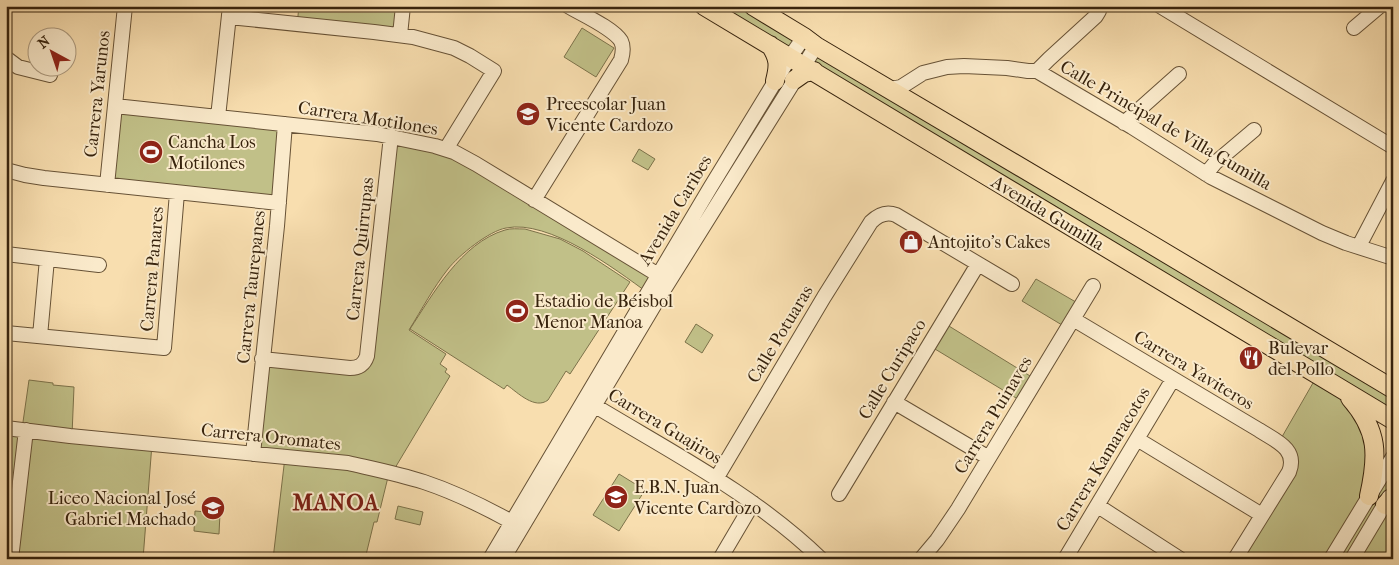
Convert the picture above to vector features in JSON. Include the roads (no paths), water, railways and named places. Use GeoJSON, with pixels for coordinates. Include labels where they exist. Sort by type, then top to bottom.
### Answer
{"type":"FeatureCollection","features":[{"type":"Feature","properties":{"kind":"main road","name":"Avenida Gumilla"},"geometry":{"type":"LineString","coordinates":[[704,6],[770,45],[800,68],[1019,196],[1393,420]]}},
{"type":"Feature","properties":{"kind":"main road","name":"Avenida Gumilla"},"geometry":{"type":"LineString","coordinates":[[753,6],[1393,389]]}},
{"type":"Feature","properties":{"kind":"main road"},"geometry":{"type":"LineString","coordinates":[[770,45],[778,61],[776,80]]}},
{"type":"Feature","properties":{"kind":"main road"},"geometry":{"type":"LineString","coordinates":[[1341,389],[1364,417],[1374,442],[1375,470],[1385,498]]}},
{"type":"Feature","properties":{"kind":"street","name":"Carrera Yarunos"},"geometry":{"type":"LineString","coordinates":[[107,185],[125,6]]}},
{"type":"Feature","properties":{"kind":"street"},"geometry":{"type":"LineString","coordinates":[[400,35],[403,6]]}},
{"type":"Feature","properties":{"kind":"street"},"geometry":{"type":"LineString","coordinates":[[534,200],[609,80],[623,53],[621,41],[612,32],[568,6]]}},
{"type":"Feature","properties":{"kind":"street"},"geometry":{"type":"LineString","coordinates":[[1037,71],[1096,16],[1099,11],[1098,6]]}},
{"type":"Feature","properties":{"kind":"street"},"geometry":{"type":"LineString","coordinates":[[1160,6],[1393,147]]}},
{"type":"Feature","properties":{"kind":"street"},"geometry":{"type":"LineString","coordinates":[[1354,28],[1380,6]]}},
{"type":"Feature","properties":{"kind":"street"},"geometry":{"type":"LineString","coordinates":[[218,117],[229,12],[400,35],[454,48],[494,71],[446,149]]}},
{"type":"Feature","properties":{"kind":"street","name":"Avenida Caribes"},"geometry":{"type":"LineString","coordinates":[[490,559],[516,525],[664,278],[800,68],[810,41]]}},
{"type":"Feature","properties":{"kind":"street"},"geometry":{"type":"LineString","coordinates":[[6,58],[18,67],[28,70]]}},
{"type":"Feature","properties":{"kind":"street","name":"Calle Principal de Villa Gumilla"},"geometry":{"type":"LineString","coordinates":[[890,89],[901,87],[923,73],[947,67],[964,66],[1007,68],[1028,72],[1037,71],[1206,174],[1322,233],[1393,258]]}},
{"type":"Feature","properties":{"kind":"street","name":"Avenida Caribes"},"geometry":{"type":"LineString","coordinates":[[664,278],[710,188],[776,80],[800,68]]}},
{"type":"Feature","properties":{"kind":"street"},"geometry":{"type":"LineString","coordinates":[[1124,123],[1179,74]]}},
{"type":"Feature","properties":{"kind":"street"},"geometry":{"type":"LineString","coordinates":[[914,79],[910,84],[909,90],[915,104]]}},
{"type":"Feature","properties":{"kind":"street","name":"Carrera Motilones"},"geometry":{"type":"LineString","coordinates":[[115,106],[391,136],[446,149],[476,164],[664,278]]}},
{"type":"Feature","properties":{"kind":"street","name":"Carrera Taurepanes"},"geometry":{"type":"LineString","coordinates":[[252,454],[286,124]]}},
{"type":"Feature","properties":{"kind":"street"},"geometry":{"type":"LineString","coordinates":[[1206,174],[1215,163],[1254,130]]}},
{"type":"Feature","properties":{"kind":"street","name":"Carrera Quirrupas"},"geometry":{"type":"LineString","coordinates":[[262,360],[350,368],[363,364],[367,356],[391,136]]}},
{"type":"Feature","properties":{"kind":"street"},"geometry":{"type":"LineString","coordinates":[[6,170],[44,178],[279,203]]}},
{"type":"Feature","properties":{"kind":"street"},"geometry":{"type":"LineString","coordinates":[[1358,246],[1393,181]]}},
{"type":"Feature","properties":{"kind":"street","name":"Carrera Panares"},"geometry":{"type":"LineString","coordinates":[[40,336],[164,348],[177,192]]}},
{"type":"Feature","properties":{"kind":"street","name":"Calle Potuaras"},"geometry":{"type":"LineString","coordinates":[[716,479],[824,297],[874,219],[882,214],[892,213],[978,264]]}},
{"type":"Feature","properties":{"kind":"street"},"geometry":{"type":"LineString","coordinates":[[6,254],[99,264]]}},
{"type":"Feature","properties":{"kind":"street"},"geometry":{"type":"LineString","coordinates":[[6,333],[40,336],[47,259]]}},
{"type":"Feature","properties":{"kind":"street"},"geometry":{"type":"LineString","coordinates":[[978,264],[1012,284]]}},
{"type":"Feature","properties":{"kind":"street","name":"Calle Curipaco"},"geometry":{"type":"LineString","coordinates":[[839,494],[978,264]]}},
{"type":"Feature","properties":{"kind":"street","name":"Carrera Puinaves"},"geometry":{"type":"LineString","coordinates":[[920,559],[937,540],[950,520],[1093,286]]}},
{"type":"Feature","properties":{"kind":"street","name":"Carrera Yaviteros"},"geometry":{"type":"LineString","coordinates":[[1073,319],[1284,447],[1291,458],[1289,472],[1262,515]]}},
{"type":"Feature","properties":{"kind":"street","name":"Carrera Kamaracotos"},"geometry":{"type":"LineString","coordinates":[[1065,559],[1173,379]]}},
{"type":"Feature","properties":{"kind":"street","name":"Carrera Guajiros"},"geometry":{"type":"LineString","coordinates":[[589,402],[753,503],[796,536],[821,559]]}},
{"type":"Feature","properties":{"kind":"street"},"geometry":{"type":"LineString","coordinates":[[894,402],[989,458]]}},
{"type":"Feature","properties":{"kind":"street","name":"Carrera Oromates"},"geometry":{"type":"LineString","coordinates":[[6,428],[332,461],[383,471],[425,483],[482,506],[516,525]]}},
{"type":"Feature","properties":{"kind":"street"},"geometry":{"type":"LineString","coordinates":[[11,559],[26,430]]}},
{"type":"Feature","properties":{"kind":"street"},"geometry":{"type":"LineString","coordinates":[[1137,439],[1262,515],[1235,559]]}},
{"type":"Feature","properties":{"kind":"street"},"geometry":{"type":"LineString","coordinates":[[1352,559],[1385,498],[1393,457]]}},
{"type":"Feature","properties":{"kind":"street"},"geometry":{"type":"LineString","coordinates":[[1331,559],[1385,498]]}},
{"type":"Feature","properties":{"kind":"street"},"geometry":{"type":"LineString","coordinates":[[720,559],[753,503]]}},
{"type":"Feature","properties":{"kind":"street"},"geometry":{"type":"LineString","coordinates":[[1098,506],[1180,559]]}},
{"type":"Feature","properties":{"kind":"street","name":"Avenida Caribes"},"geometry":{"type":"LineString","coordinates":[[503,559],[516,525]]}},
{"type":"Feature","properties":{"kind":"place","name":"Preescolar Juan Vicente Cardozo"},"geometry":{"type":"Point","coordinates":[528,114]}},
{"type":"Feature","properties":{"kind":"place","name":"Cancha Los Motilones"},"geometry":{"type":"Point","coordinates":[151,152]}},
{"type":"Feature","properties":{"kind":"place","name":"Antojito's Cakes"},"geometry":{"type":"Point","coordinates":[911,242]}},
{"type":"Feature","properties":{"kind":"place","name":"Estadio de Béisbol Menor Manoa"},"geometry":{"type":"Point","coordinates":[517,311]}},
{"type":"Feature","properties":{"kind":"place","name":"Bulevar del Pollo"},"geometry":{"type":"Point","coordinates":[1251,358]}},
{"type":"Feature","properties":{"kind":"place","name":"E.B.N. Juan Vicente Cardozo"},"geometry":{"type":"Point","coordinates":[616,497]}},
{"type":"Feature","properties":{"kind":"place","name":"Liceo Nacional José Gabriel Machado"},"geometry":{"type":"Point","coordinates":[213,508]}},
{"type":"Feature","properties":{"kind":"district","name":"MANOA"},"geometry":{"type":"Point","coordinates":[336,502]}}]}
